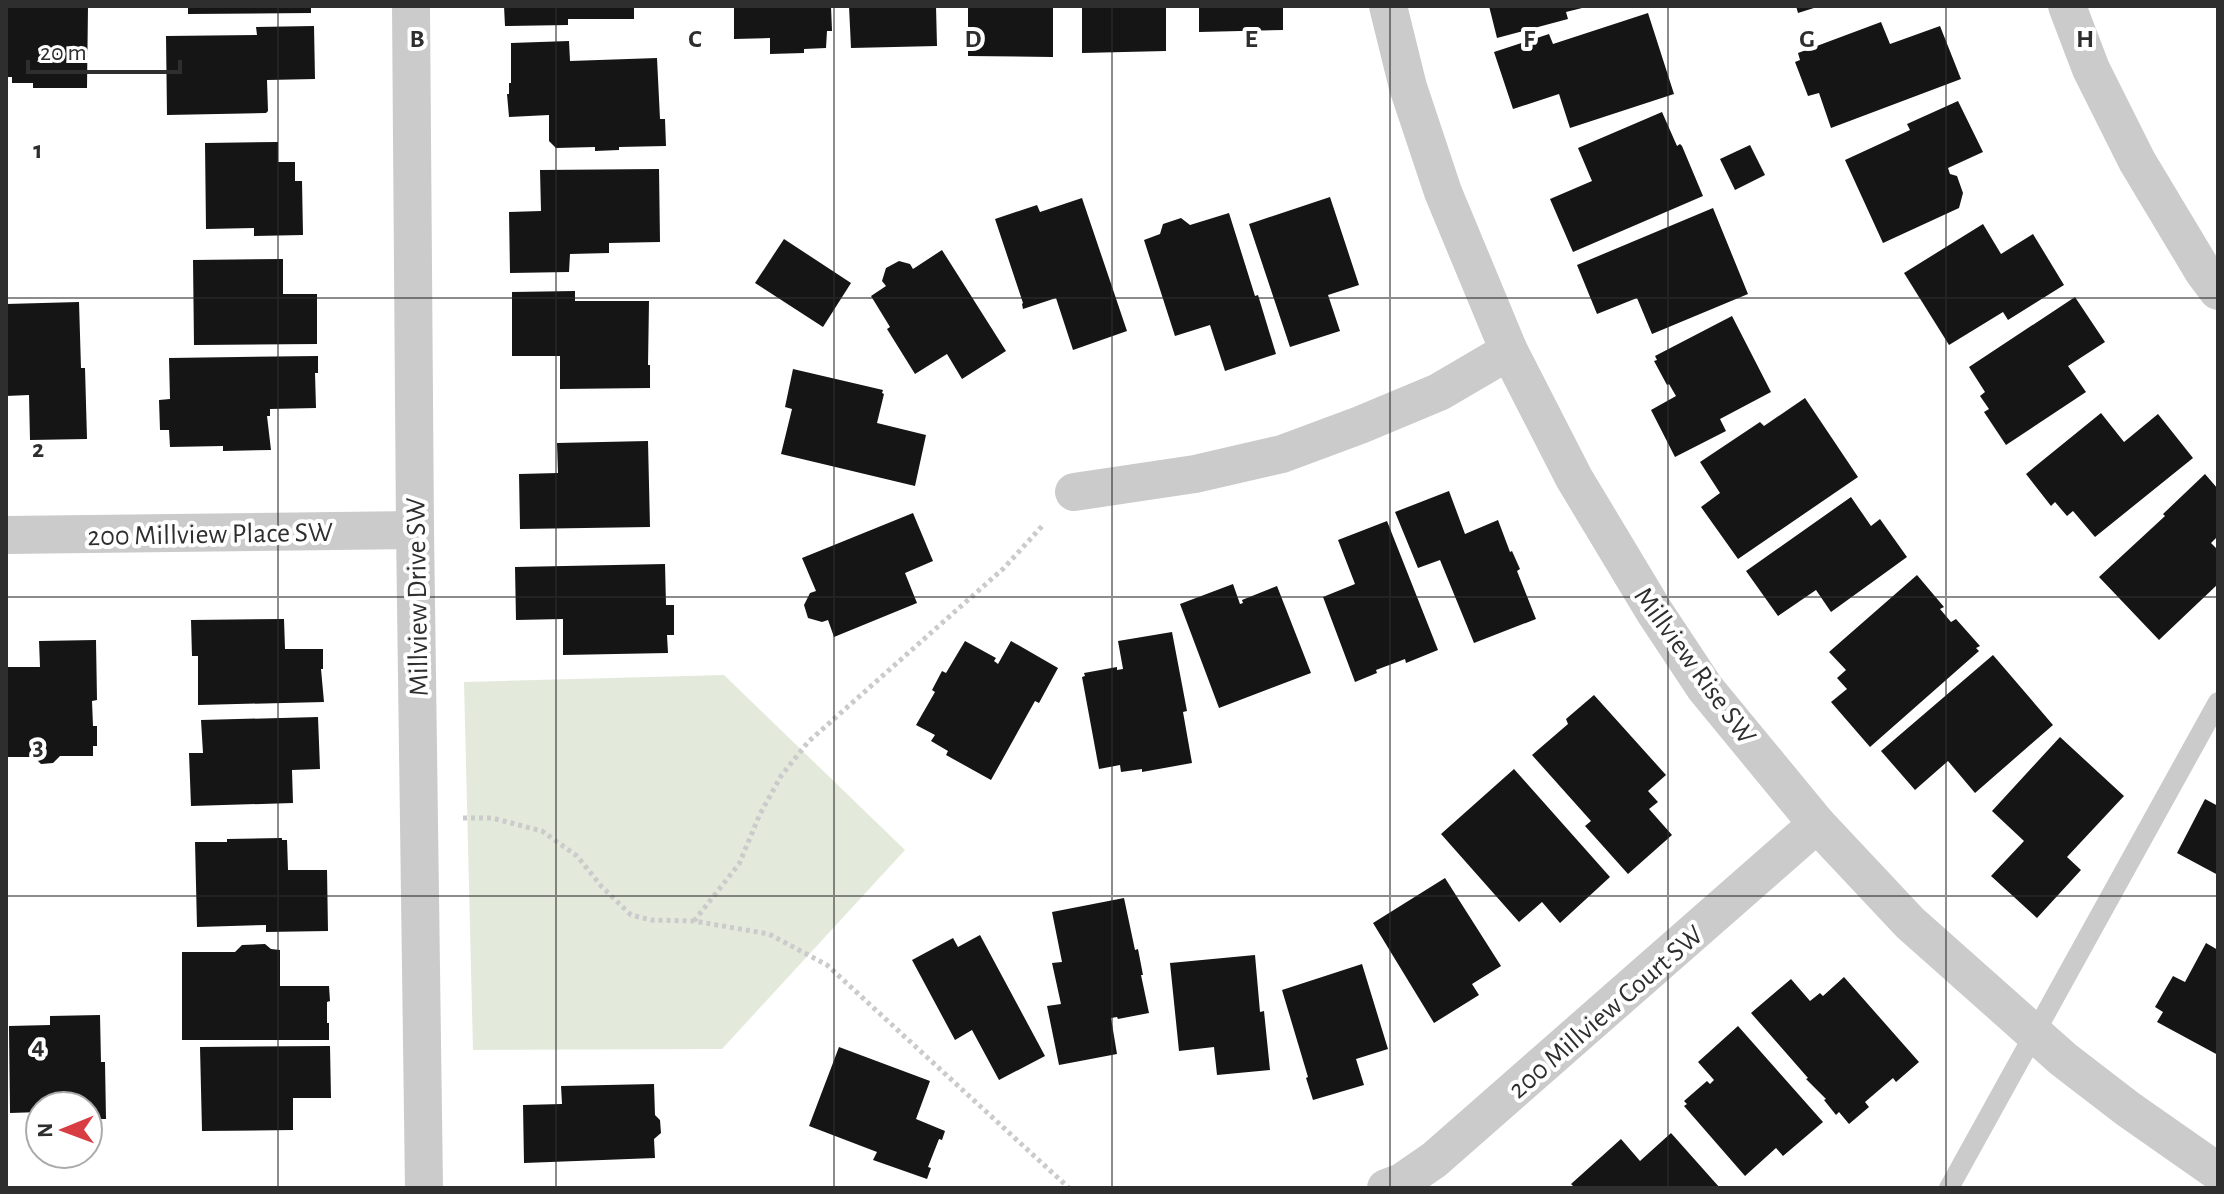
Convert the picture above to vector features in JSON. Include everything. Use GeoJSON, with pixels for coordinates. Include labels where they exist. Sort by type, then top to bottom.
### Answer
{"type":"FeatureCollection","features":[{"type":"Feature","properties":{"kind":"street","name":"Millview Drive SW"},"geometry":{"type":"LineString","coordinates":[[411,6],[424,1188]]}},
{"type":"Feature","properties":{"kind":"street","name":"Millview Rise SW"},"geometry":{"type":"LineString","coordinates":[[1388,6],[1408,87],[1443,192],[1509,351],[1574,478],[1654,611],[1705,688],[1817,824],[1910,923],[2063,1059],[2218,1172]]}},
{"type":"Feature","properties":{"kind":"street"},"geometry":{"type":"LineString","coordinates":[[2067,6],[2091,69],[2137,161],[2218,291]]}},
{"type":"Feature","properties":{"kind":"street"},"geometry":{"type":"LineString","coordinates":[[1074,492],[1195,474],[1282,454],[1439,392],[1509,351]]}},
{"type":"Feature","properties":{"kind":"street","name":"200 Millview Place SW"},"geometry":{"type":"LineString","coordinates":[[6,535],[415,530]]}},
{"type":"Feature","properties":{"kind":"street","name":"200 Millview Court SW"},"geometry":{"type":"LineString","coordinates":[[1386,1188],[1402,1182],[1434,1160],[1817,824]]}},
{"type":"Feature","properties":{"kind":"lane"},"geometry":{"type":"LineString","coordinates":[[1949,1188],[2218,702]]}},
{"type":"Feature","properties":{"kind":"path"},"geometry":{"type":"LineString","coordinates":[[694,921],[739,864],[760,814],[781,776],[808,742],[1004,568],[1074,492]]}},
{"type":"Feature","properties":{"kind":"path"},"geometry":{"type":"LineString","coordinates":[[418,817],[492,818],[542,831],[577,856],[602,887],[631,915],[651,920],[694,921],[769,934],[827,965],[1069,1188]]}},
{"type":"Feature","properties":{"kind":"shaded area"},"geometry":{"type":"Polygon","coordinates":[[[724,675],[905,850],[722,1049],[473,1050],[464,682],[724,675]]]}},
{"type":"Feature","properties":{"kind":"building"},"geometry":{"type":"Polygon","coordinates":[[[6,6],[88,6],[87,88],[33,88],[33,83],[12,83],[12,77],[6,77],[6,6]]]}},
{"type":"Feature","properties":{"kind":"building"},"geometry":{"type":"Polygon","coordinates":[[[188,6],[311,6],[311,13],[188,14],[188,6]]]}},
{"type":"Feature","properties":{"kind":"building"},"geometry":{"type":"Polygon","coordinates":[[[504,6],[634,6],[634,19],[568,19],[568,25],[505,26],[504,6]]]}},
{"type":"Feature","properties":{"kind":"building"},"geometry":{"type":"Polygon","coordinates":[[[734,6],[831,6],[832,31],[827,31],[826,48],[804,49],[804,53],[770,54],[770,38],[734,39],[734,6]]]}},
{"type":"Feature","properties":{"kind":"building"},"geometry":{"type":"Polygon","coordinates":[[[849,6],[936,6],[937,46],[851,48],[849,6]]]}},
{"type":"Feature","properties":{"kind":"building"},"geometry":{"type":"Polygon","coordinates":[[[968,6],[1053,6],[1053,57],[968,56],[968,6]]]}},
{"type":"Feature","properties":{"kind":"building"},"geometry":{"type":"Polygon","coordinates":[[[1082,6],[1166,6],[1166,51],[1082,53],[1082,6]]]}},
{"type":"Feature","properties":{"kind":"building"},"geometry":{"type":"Polygon","coordinates":[[[1199,6],[1283,6],[1283,30],[1199,32],[1199,6]]]}},
{"type":"Feature","properties":{"kind":"building"},"geometry":{"type":"Polygon","coordinates":[[[1489,6],[1586,7],[1566,12],[1568,19],[1497,38],[1489,6]]]}},
{"type":"Feature","properties":{"kind":"building"},"geometry":{"type":"Polygon","coordinates":[[[1796,6],[1817,6],[1817,7],[1798,13],[1796,6]]]}},
{"type":"Feature","properties":{"kind":"building"},"geometry":{"type":"Polygon","coordinates":[[[1648,13],[1674,94],[1570,128],[1559,94],[1513,109],[1494,52],[1549,34],[1553,44],[1648,13]]]}},
{"type":"Feature","properties":{"kind":"building"},"geometry":{"type":"Polygon","coordinates":[[[1881,22],[1890,44],[1940,26],[1961,79],[1831,128],[1819,93],[1808,96],[1795,62],[1800,60],[1798,53],[1881,22]]]}},
{"type":"Feature","properties":{"kind":"building"},"geometry":{"type":"Polygon","coordinates":[[[314,26],[315,79],[267,80],[266,113],[167,115],[166,36],[257,35],[256,27],[314,26]]]}},
{"type":"Feature","properties":{"kind":"building"},"geometry":{"type":"Polygon","coordinates":[[[569,41],[570,61],[657,58],[660,119],[665,119],[666,146],[595,151],[595,147],[556,148],[549,141],[549,115],[509,117],[507,94],[511,83],[511,43],[569,41]]]}},
{"type":"Feature","properties":{"kind":"building"},"geometry":{"type":"Polygon","coordinates":[[[1958,101],[1983,152],[1948,168],[1950,174],[1957,176],[1963,193],[1959,208],[1883,243],[1845,160],[1910,130],[1907,124],[1958,101]]]}},
{"type":"Feature","properties":{"kind":"building"},"geometry":{"type":"Polygon","coordinates":[[[1662,112],[1677,146],[1682,146],[1703,196],[1573,252],[1550,199],[1592,181],[1578,148],[1662,112]]]}},
{"type":"Feature","properties":{"kind":"building"},"geometry":{"type":"Polygon","coordinates":[[[278,142],[278,162],[295,162],[295,181],[302,181],[303,235],[254,236],[254,228],[206,229],[205,143],[278,142]]]}},
{"type":"Feature","properties":{"kind":"building"},"geometry":{"type":"Polygon","coordinates":[[[1750,145],[1765,175],[1735,190],[1720,159],[1750,145]]]}},
{"type":"Feature","properties":{"kind":"building"},"geometry":{"type":"Polygon","coordinates":[[[659,169],[660,242],[609,243],[609,253],[570,254],[569,272],[510,273],[509,212],[541,211],[540,170],[659,169]]]}},
{"type":"Feature","properties":{"kind":"building"},"geometry":{"type":"Polygon","coordinates":[[[1330,197],[1359,285],[1328,295],[1340,331],[1290,347],[1249,224],[1330,197]]]}},
{"type":"Feature","properties":{"kind":"building"},"geometry":{"type":"Polygon","coordinates":[[[1082,198],[1127,331],[1073,350],[1056,298],[1023,309],[995,219],[1037,205],[1040,212],[1082,198]]]}},
{"type":"Feature","properties":{"kind":"building"},"geometry":{"type":"Polygon","coordinates":[[[1713,208],[1748,294],[1652,334],[1637,298],[1597,314],[1577,265],[1713,208]]]}},
{"type":"Feature","properties":{"kind":"building"},"geometry":{"type":"Polygon","coordinates":[[[1229,213],[1276,354],[1225,371],[1210,325],[1175,336],[1144,240],[1160,234],[1163,224],[1181,218],[1190,225],[1229,213]]]}},
{"type":"Feature","properties":{"kind":"building"},"geometry":{"type":"Polygon","coordinates":[[[1983,224],[2001,254],[2033,234],[2064,285],[2008,320],[2003,312],[1949,345],[1904,273],[1983,224]]]}},
{"type":"Feature","properties":{"kind":"building"},"geometry":{"type":"Polygon","coordinates":[[[784,239],[851,283],[823,327],[755,283],[784,239]]]}},
{"type":"Feature","properties":{"kind":"building"},"geometry":{"type":"Polygon","coordinates":[[[942,250],[1006,351],[962,379],[947,354],[915,374],[871,296],[886,286],[882,281],[886,268],[899,261],[910,264],[913,269],[942,250]]]}},
{"type":"Feature","properties":{"kind":"building"},"geometry":{"type":"Polygon","coordinates":[[[283,259],[283,294],[317,294],[317,344],[194,345],[193,260],[283,259]]]}},
{"type":"Feature","properties":{"kind":"building"},"geometry":{"type":"Polygon","coordinates":[[[575,291],[575,301],[649,301],[650,388],[560,389],[560,356],[512,356],[512,292],[575,291]]]}},
{"type":"Feature","properties":{"kind":"building"},"geometry":{"type":"Polygon","coordinates":[[[2075,297],[2105,342],[2068,366],[2086,392],[2006,445],[1984,412],[1989,409],[1980,396],[1985,392],[1969,367],[2075,297]]]}},
{"type":"Feature","properties":{"kind":"building"},"geometry":{"type":"Polygon","coordinates":[[[79,302],[87,439],[30,440],[29,395],[6,396],[6,304],[79,302]]]}},
{"type":"Feature","properties":{"kind":"building"},"geometry":{"type":"Polygon","coordinates":[[[1732,316],[1771,392],[1720,419],[1726,431],[1675,457],[1651,410],[1676,396],[1654,361],[1657,360],[1655,356],[1732,316]]]}},
{"type":"Feature","properties":{"kind":"building"},"geometry":{"type":"Polygon","coordinates":[[[318,356],[316,408],[270,409],[270,416],[267,416],[271,450],[223,451],[223,446],[170,447],[169,430],[160,430],[159,400],[170,399],[169,358],[318,356]]]}},
{"type":"Feature","properties":{"kind":"building"},"geometry":{"type":"Polygon","coordinates":[[[793,369],[883,390],[877,423],[926,435],[915,486],[781,454],[792,409],[785,407],[793,369]]]}},
{"type":"Feature","properties":{"kind":"building"},"geometry":{"type":"Polygon","coordinates":[[[1805,398],[1858,477],[1738,559],[1701,507],[1720,493],[1700,462],[1760,422],[1764,426],[1805,398]]]}},
{"type":"Feature","properties":{"kind":"building"},"geometry":{"type":"Polygon","coordinates":[[[2101,413],[2124,442],[2158,414],[2193,458],[2095,537],[2073,511],[2067,516],[2055,502],[2051,506],[2026,474],[2101,413]]]}},
{"type":"Feature","properties":{"kind":"building"},"geometry":{"type":"Polygon","coordinates":[[[648,441],[650,527],[520,529],[519,474],[558,473],[557,443],[648,441]]]}},
{"type":"Feature","properties":{"kind":"building"},"geometry":{"type":"Polygon","coordinates":[[[2205,474],[2218,489],[2218,536],[2211,543],[2218,550],[2218,584],[2159,640],[2099,577],[2205,474]]]}},
{"type":"Feature","properties":{"kind":"building"},"geometry":{"type":"Polygon","coordinates":[[[1449,491],[1465,534],[1498,520],[1520,569],[1517,571],[1536,619],[1474,643],[1440,560],[1418,568],[1395,512],[1449,491]]]}},
{"type":"Feature","properties":{"kind":"building"},"geometry":{"type":"Polygon","coordinates":[[[1851,497],[1871,526],[1880,519],[1907,557],[1831,612],[1816,590],[1778,616],[1746,571],[1851,497]]]}},
{"type":"Feature","properties":{"kind":"building"},"geometry":{"type":"Polygon","coordinates":[[[913,513],[933,561],[905,573],[917,603],[834,637],[828,620],[822,622],[808,618],[804,605],[810,593],[816,591],[802,558],[913,513]]]}},
{"type":"Feature","properties":{"kind":"building"},"geometry":{"type":"Polygon","coordinates":[[[1387,521],[1438,650],[1406,663],[1405,659],[1376,670],[1377,673],[1355,682],[1323,597],[1355,584],[1338,540],[1387,521]]]}},
{"type":"Feature","properties":{"kind":"building"},"geometry":{"type":"Polygon","coordinates":[[[665,564],[666,605],[674,605],[674,635],[667,635],[668,653],[563,655],[563,619],[516,620],[515,567],[665,564]]]}},
{"type":"Feature","properties":{"kind":"building"},"geometry":{"type":"Polygon","coordinates":[[[1917,575],[1944,607],[1940,609],[1951,622],[1956,619],[1980,646],[1976,648],[1979,651],[1870,747],[1831,702],[1847,689],[1837,678],[1846,670],[1829,652],[1917,575]]]}},
{"type":"Feature","properties":{"kind":"building"},"geometry":{"type":"Polygon","coordinates":[[[1233,584],[1240,604],[1242,600],[1277,586],[1311,673],[1219,708],[1180,604],[1233,584]]]}},
{"type":"Feature","properties":{"kind":"building"},"geometry":{"type":"Polygon","coordinates":[[[284,619],[285,649],[323,649],[324,702],[198,705],[198,656],[192,656],[191,620],[284,619]]]}},
{"type":"Feature","properties":{"kind":"building"},"geometry":{"type":"Polygon","coordinates":[[[1172,632],[1187,711],[1183,712],[1192,763],[1142,772],[1142,769],[1121,772],[1120,765],[1099,769],[1082,677],[1084,673],[1117,667],[1117,670],[1123,669],[1118,641],[1172,632]]]}},
{"type":"Feature","properties":{"kind":"building"},"geometry":{"type":"Polygon","coordinates":[[[96,640],[97,700],[92,701],[97,746],[93,746],[93,756],[60,756],[53,763],[41,764],[34,757],[7,757],[6,667],[40,667],[39,641],[96,640]]]}},
{"type":"Feature","properties":{"kind":"building"},"geometry":{"type":"Polygon","coordinates":[[[965,641],[996,658],[994,661],[998,664],[1011,641],[1058,668],[1039,703],[1035,701],[991,780],[946,755],[948,751],[931,741],[935,735],[916,725],[935,692],[932,690],[942,671],[946,673],[965,641]]]}},
{"type":"Feature","properties":{"kind":"building"},"geometry":{"type":"Polygon","coordinates":[[[1993,655],[2053,725],[1975,793],[1948,761],[1915,790],[1881,751],[1993,655]]]}},
{"type":"Feature","properties":{"kind":"building"},"geometry":{"type":"Polygon","coordinates":[[[1594,695],[1666,775],[1648,791],[1658,802],[1649,809],[1672,835],[1628,874],[1585,826],[1591,821],[1532,755],[1568,724],[1566,719],[1594,695]]]}},
{"type":"Feature","properties":{"kind":"building"},"geometry":{"type":"Polygon","coordinates":[[[318,717],[320,769],[292,770],[293,803],[191,806],[189,753],[203,753],[201,720],[318,717]]]}},
{"type":"Feature","properties":{"kind":"building"},"geometry":{"type":"Polygon","coordinates":[[[2060,737],[2124,796],[2067,857],[2081,870],[2037,918],[1991,876],[2024,841],[1992,811],[2060,737]]]}},
{"type":"Feature","properties":{"kind":"building"},"geometry":{"type":"Polygon","coordinates":[[[1514,769],[1610,877],[1560,923],[1542,902],[1519,922],[1441,834],[1514,769]]]}},
{"type":"Feature","properties":{"kind":"building"},"geometry":{"type":"Polygon","coordinates":[[[2205,799],[2218,806],[2218,875],[2177,853],[2205,799]]]}},
{"type":"Feature","properties":{"kind":"building"},"geometry":{"type":"Polygon","coordinates":[[[287,840],[288,870],[327,870],[328,931],[266,932],[266,925],[197,927],[195,842],[287,840]]]}},
{"type":"Feature","properties":{"kind":"building"},"geometry":{"type":"Polygon","coordinates":[[[1445,878],[1501,966],[1472,984],[1479,995],[1434,1023],[1373,923],[1445,878]]]}},
{"type":"Feature","properties":{"kind":"building"},"geometry":{"type":"Polygon","coordinates":[[[1124,898],[1135,950],[1138,949],[1149,1013],[1111,1018],[1117,1054],[1059,1065],[1047,1006],[1061,1004],[1052,963],[1062,962],[1052,912],[1124,898]]]}},
{"type":"Feature","properties":{"kind":"building"},"geometry":{"type":"Polygon","coordinates":[[[980,935],[1045,1056],[999,1080],[972,1030],[955,1040],[912,960],[953,938],[958,947],[980,935]]]}},
{"type":"Feature","properties":{"kind":"building"},"geometry":{"type":"Polygon","coordinates":[[[2206,943],[2218,950],[2218,1055],[2157,1022],[2163,1012],[2155,1007],[2173,976],[2185,982],[2206,943]]]}},
{"type":"Feature","properties":{"kind":"building"},"geometry":{"type":"Polygon","coordinates":[[[265,944],[271,949],[280,950],[280,986],[329,986],[329,1040],[182,1040],[182,952],[235,952],[242,945],[265,944]]]}},
{"type":"Feature","properties":{"kind":"building"},"geometry":{"type":"Polygon","coordinates":[[[1255,955],[1260,1012],[1264,1011],[1270,1070],[1217,1075],[1214,1047],[1179,1051],[1170,963],[1255,955]]]}},
{"type":"Feature","properties":{"kind":"building"},"geometry":{"type":"Polygon","coordinates":[[[1362,964],[1388,1049],[1356,1059],[1364,1085],[1313,1100],[1282,990],[1362,964]]]}},
{"type":"Feature","properties":{"kind":"building"},"geometry":{"type":"Polygon","coordinates":[[[1844,977],[1919,1062],[1896,1082],[1893,1078],[1865,1102],[1869,1107],[1849,1124],[1839,1112],[1836,1115],[1826,1099],[1751,1013],[1791,979],[1810,1001],[1820,993],[1823,996],[1844,977]]]}},
{"type":"Feature","properties":{"kind":"building"},"geometry":{"type":"Polygon","coordinates":[[[100,1015],[106,1119],[104,1090],[24,1090],[24,1113],[10,1113],[9,1026],[50,1025],[50,1016],[100,1015]]]}},
{"type":"Feature","properties":{"kind":"building"},"geometry":{"type":"Polygon","coordinates":[[[1738,1026],[1823,1122],[1783,1156],[1776,1148],[1745,1176],[1684,1106],[1687,1104],[1684,1101],[1707,1081],[1710,1084],[1714,1080],[1698,1062],[1738,1026]]]}},
{"type":"Feature","properties":{"kind":"building"},"geometry":{"type":"Polygon","coordinates":[[[330,1046],[331,1098],[293,1098],[293,1130],[202,1131],[200,1047],[330,1046]]]}},
{"type":"Feature","properties":{"kind":"building"},"geometry":{"type":"Polygon","coordinates":[[[839,1047],[930,1081],[916,1119],[945,1131],[928,1167],[931,1168],[927,1179],[873,1160],[877,1152],[809,1126],[839,1047]]]}},
{"type":"Feature","properties":{"kind":"building"},"geometry":{"type":"Polygon","coordinates":[[[654,1084],[655,1115],[660,1120],[661,1133],[654,1139],[655,1158],[524,1163],[523,1105],[562,1104],[561,1086],[654,1084]]]}},
{"type":"Feature","properties":{"kind":"building"},"geometry":{"type":"Polygon","coordinates":[[[1671,1133],[1720,1188],[1575,1188],[1571,1184],[1621,1139],[1640,1161],[1671,1133]]]}}]}
